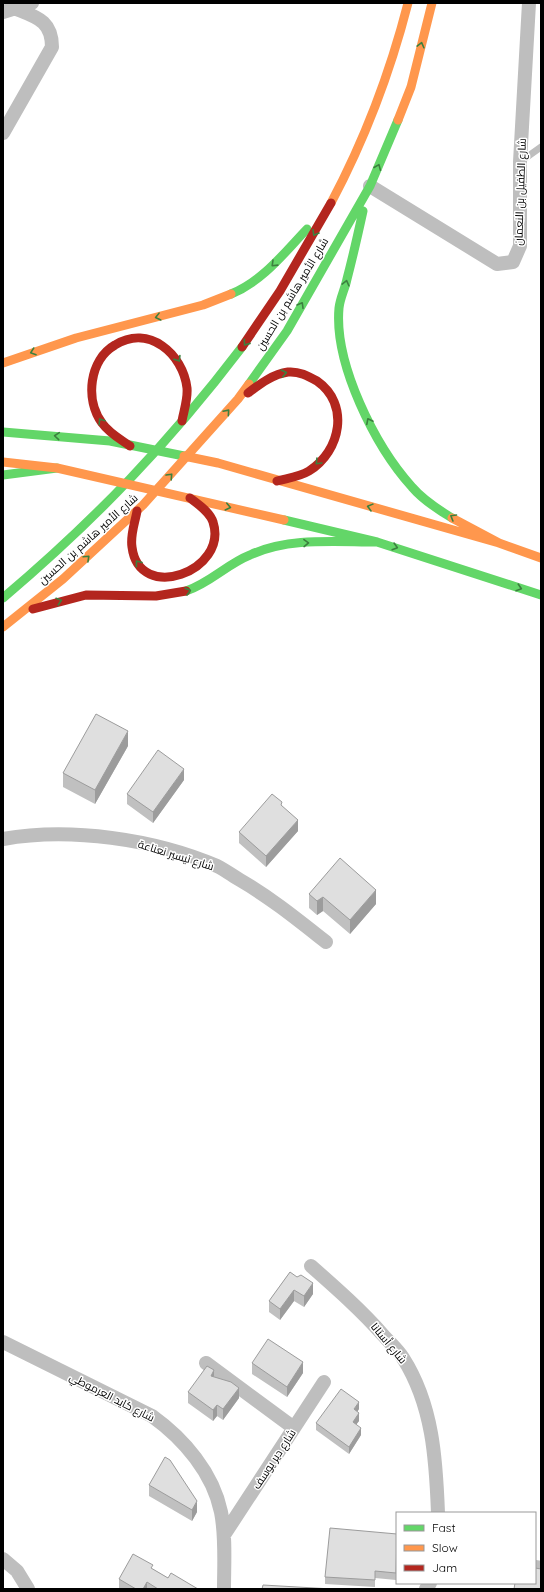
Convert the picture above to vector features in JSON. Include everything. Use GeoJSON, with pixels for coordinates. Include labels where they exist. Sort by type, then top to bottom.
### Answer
{"type":"FeatureCollection","features":[{"type":"Feature","properties":{"kind":"main road","name":"شارع الأمير هاشم بن الحسين"},"geometry":{"type":"LineString","coordinates":[[3,598],[32,574],[115,498],[182,423],[242,348],[270,309],[338,194],[363,142],[398,47],[408,3]]}},
{"type":"Feature","properties":{"kind":"main road","name":"شارع الأمير هاشم بن الحسين"},"geometry":{"type":"LineString","coordinates":[[3,628],[63,579],[140,508],[202,441],[238,399],[287,331],[370,186],[411,87],[432,3]]}},
{"type":"Feature","properties":{"kind":"main road"},"geometry":{"type":"LineString","coordinates":[[370,186],[339,310],[340,340],[351,382],[362,409],[381,444],[411,485],[430,504],[499,542]]}},
{"type":"Feature","properties":{"kind":"main road"},"geometry":{"type":"LineString","coordinates":[[3,363],[76,338],[203,306],[238,291],[253,282],[285,253],[338,194]]}},
{"type":"Feature","properties":{"kind":"main road"},"geometry":{"type":"LineString","coordinates":[[130,446],[107,429],[99,418],[90,392],[93,372],[106,353],[117,344],[142,338],[157,342],[174,353],[184,372],[187,388],[182,423]]}},
{"type":"Feature","properties":{"kind":"main road"},"geometry":{"type":"LineString","coordinates":[[238,399],[271,378],[290,372],[299,372],[322,384],[328,391],[337,408],[339,417],[337,431],[332,445],[326,454],[311,470],[300,476],[277,481]]}},
{"type":"Feature","properties":{"kind":"main road"},"geometry":{"type":"LineString","coordinates":[[3,432],[110,441],[218,463],[277,481],[499,542],[541,558]]}},
{"type":"Feature","properties":{"kind":"main road"},"geometry":{"type":"LineString","coordinates":[[3,462],[57,468],[377,542],[540,595]]}},
{"type":"Feature","properties":{"kind":"main road"},"geometry":{"type":"LineString","coordinates":[[3,475],[57,468]]}},
{"type":"Feature","properties":{"kind":"main road"},"geometry":{"type":"LineString","coordinates":[[140,508],[131,542],[135,560],[148,574],[158,578],[178,576],[194,569],[202,562],[211,550],[215,531],[209,514],[190,498]]}},
{"type":"Feature","properties":{"kind":"main road"},"geometry":{"type":"LineString","coordinates":[[22,612],[79,595],[114,594],[144,597],[178,594],[194,589],[208,582],[249,555],[274,546],[289,543],[377,542]]}},
{"type":"Feature","properties":{"kind":"main road"},"geometry":{"type":"LineString","coordinates":[[3,587],[32,574]]}},
{"type":"Feature","properties":{"kind":"street"},"geometry":{"type":"LineString","coordinates":[[8,10],[32,3]]}},
{"type":"Feature","properties":{"kind":"street","name":"شارع الطفيل بن النعمان"},"geometry":{"type":"LineString","coordinates":[[370,186],[497,264],[513,262],[520,246],[520,162],[528,3]]}},
{"type":"Feature","properties":{"kind":"street"},"geometry":{"type":"LineString","coordinates":[[3,133],[52,47],[52,35],[47,25],[34,16],[8,10]]}},
{"type":"Feature","properties":{"kind":"street","name":"شارع تيسير نعناعة"},"geometry":{"type":"LineString","coordinates":[[3,839],[52,833],[91,835],[136,842],[180,854],[217,867],[269,897],[326,942]]}},
{"type":"Feature","properties":{"kind":"street","name":"شارع أستانا"},"geometry":{"type":"LineString","coordinates":[[311,1266],[359,1308],[403,1357],[414,1376],[421,1393],[431,1430],[436,1464],[438,1512]]}},
{"type":"Feature","properties":{"kind":"street","name":"شارع كايد العرموطي"},"geometry":{"type":"LineString","coordinates":[[3,1342],[134,1406],[168,1428],[190,1449],[209,1481],[221,1512],[224,1535],[224,1589]]}},
{"type":"Feature","properties":{"kind":"street"},"geometry":{"type":"LineString","coordinates":[[206,1363],[294,1428]]}},
{"type":"Feature","properties":{"kind":"street","name":"شارع دير يوسف"},"geometry":{"type":"LineString","coordinates":[[224,1535],[324,1382]]}},
{"type":"Feature","properties":{"kind":"street"},"geometry":{"type":"LineString","coordinates":[[4,1560],[17,1571],[28,1589]]}},
{"type":"Feature","properties":{"kind":"lane"},"geometry":{"type":"LineString","coordinates":[[520,162],[541,147]]}},
{"type":"Feature","properties":{"kind":"building"},"geometry":{"type":"Polygon","coordinates":[[[96,714],[128,731],[95,790],[63,773],[96,714]]]}},
{"type":"Feature","properties":{"kind":"building"},"geometry":{"type":"Polygon","coordinates":[[[158,750],[184,769],[153,812],[127,794],[158,750]]]}},
{"type":"Feature","properties":{"kind":"building"},"geometry":{"type":"Polygon","coordinates":[[[272,794],[282,802],[281,805],[298,820],[266,856],[239,832],[272,794]]]}},
{"type":"Feature","properties":{"kind":"building"},"geometry":{"type":"Polygon","coordinates":[[[340,858],[376,890],[350,920],[323,897],[317,901],[309,894],[340,858]]]}},
{"type":"Feature","properties":{"kind":"building"},"geometry":{"type":"Polygon","coordinates":[[[290,1272],[297,1277],[301,1275],[313,1283],[304,1296],[294,1290],[280,1309],[269,1301],[290,1272]]]}},
{"type":"Feature","properties":{"kind":"building"},"geometry":{"type":"Polygon","coordinates":[[[268,1339],[303,1362],[287,1387],[252,1363],[268,1339]]]}},
{"type":"Feature","properties":{"kind":"building"},"geometry":{"type":"Polygon","coordinates":[[[207,1366],[214,1370],[211,1376],[231,1382],[239,1388],[223,1409],[217,1405],[213,1410],[188,1392],[207,1366]]]}},
{"type":"Feature","properties":{"kind":"building"},"geometry":{"type":"Polygon","coordinates":[[[341,1389],[359,1402],[354,1409],[359,1413],[353,1422],[361,1428],[349,1447],[316,1423],[341,1389]]]}},
{"type":"Feature","properties":{"kind":"building"},"geometry":{"type":"Polygon","coordinates":[[[165,1457],[170,1460],[197,1501],[192,1510],[149,1485],[165,1457]]]}},
{"type":"Feature","properties":{"kind":"building"},"geometry":{"type":"Polygon","coordinates":[[[330,1528],[396,1534],[396,1573],[375,1571],[375,1580],[325,1577],[330,1528]]]}},
{"type":"Feature","properties":{"kind":"building"},"geometry":{"type":"Polygon","coordinates":[[[133,1554],[153,1565],[151,1568],[168,1578],[171,1573],[198,1589],[158,1589],[147,1582],[143,1589],[136,1589],[119,1579],[133,1554]]]}},
{"type":"Feature","properties":{"kind":"building"},"geometry":{"type":"Polygon","coordinates":[[[536,1568],[541,1569],[541,1589],[514,1589],[515,1584],[536,1584],[536,1568]]]}},
{"type":"Feature","properties":{"kind":"building"},"geometry":{"type":"Polygon","coordinates":[[[263,1585],[332,1589],[262,1589],[263,1585]]]}},
{"type":"Feature","properties":{"kind":"traffic: fast"},"geometry":{"type":"LineString","coordinates":[[249,384],[287,331],[370,186],[398,120]]}},
{"type":"Feature","properties":{"kind":"traffic: fast"},"geometry":{"type":"LineString","coordinates":[[363,211],[339,308],[339,330],[343,354],[350,378],[360,403],[384,450],[412,487],[436,508],[452,518]]}},
{"type":"Feature","properties":{"kind":"traffic: fast"},"geometry":{"type":"LineString","coordinates":[[231,294],[253,282],[263,274],[307,229]]}},
{"type":"Feature","properties":{"kind":"traffic: fast"},"geometry":{"type":"LineString","coordinates":[[3,598],[37,569],[100,510],[130,479],[187,416],[242,347]]}},
{"type":"Feature","properties":{"kind":"traffic: fast"},"geometry":{"type":"LineString","coordinates":[[3,432],[110,441],[184,456]]}},
{"type":"Feature","properties":{"kind":"traffic: fast"},"geometry":{"type":"LineString","coordinates":[[3,475],[57,468]]}},
{"type":"Feature","properties":{"kind":"traffic: fast"},"geometry":{"type":"LineString","coordinates":[[284,520],[377,542],[541,595]]}},
{"type":"Feature","properties":{"kind":"traffic: fast"},"geometry":{"type":"LineString","coordinates":[[186,591],[195,588],[234,563],[250,555],[280,545],[329,541],[377,542]]}},
{"type":"Feature","properties":{"kind":"traffic: slow"},"geometry":{"type":"LineString","coordinates":[[331,203],[355,155],[376,105],[393,55],[408,3]]}},
{"type":"Feature","properties":{"kind":"traffic: slow"},"geometry":{"type":"LineString","coordinates":[[398,120],[411,87],[432,3]]}},
{"type":"Feature","properties":{"kind":"traffic: slow"},"geometry":{"type":"LineString","coordinates":[[3,363],[76,338],[203,305],[231,294]]}},
{"type":"Feature","properties":{"kind":"traffic: slow"},"geometry":{"type":"LineString","coordinates":[[3,627],[63,579],[143,505],[238,399],[249,384]]}},
{"type":"Feature","properties":{"kind":"traffic: slow"},"geometry":{"type":"LineString","coordinates":[[184,456],[218,463],[499,543],[541,558]]}},
{"type":"Feature","properties":{"kind":"traffic: slow"},"geometry":{"type":"LineString","coordinates":[[3,462],[57,468],[284,520]]}},
{"type":"Feature","properties":{"kind":"traffic: slow"},"geometry":{"type":"LineString","coordinates":[[452,518],[499,543]]}},
{"type":"Feature","properties":{"kind":"traffic: jam"},"geometry":{"type":"LineString","coordinates":[[242,347],[280,291],[331,203]]}},
{"type":"Feature","properties":{"kind":"traffic: jam"},"geometry":{"type":"LineString","coordinates":[[130,446],[105,427],[97,414],[93,403],[92,381],[95,370],[106,352],[115,345],[128,339],[140,338],[152,340],[171,354],[179,364],[187,388],[182,421]]}},
{"type":"Feature","properties":{"kind":"traffic: jam"},"geometry":{"type":"LineString","coordinates":[[248,393],[272,377],[282,373],[296,372],[317,381],[327,391],[334,402],[337,414],[337,427],[334,440],[328,452],[320,462],[309,471],[277,481]]}},
{"type":"Feature","properties":{"kind":"traffic: jam"},"geometry":{"type":"LineString","coordinates":[[137,511],[132,534],[132,547],[138,564],[150,574],[165,577],[181,574],[196,566],[208,555],[214,539],[213,522],[211,518],[203,508],[190,498]]}},
{"type":"Feature","properties":{"kind":"traffic: jam"},"geometry":{"type":"LineString","coordinates":[[33,609],[86,595],[156,596],[186,591]]}}]}
